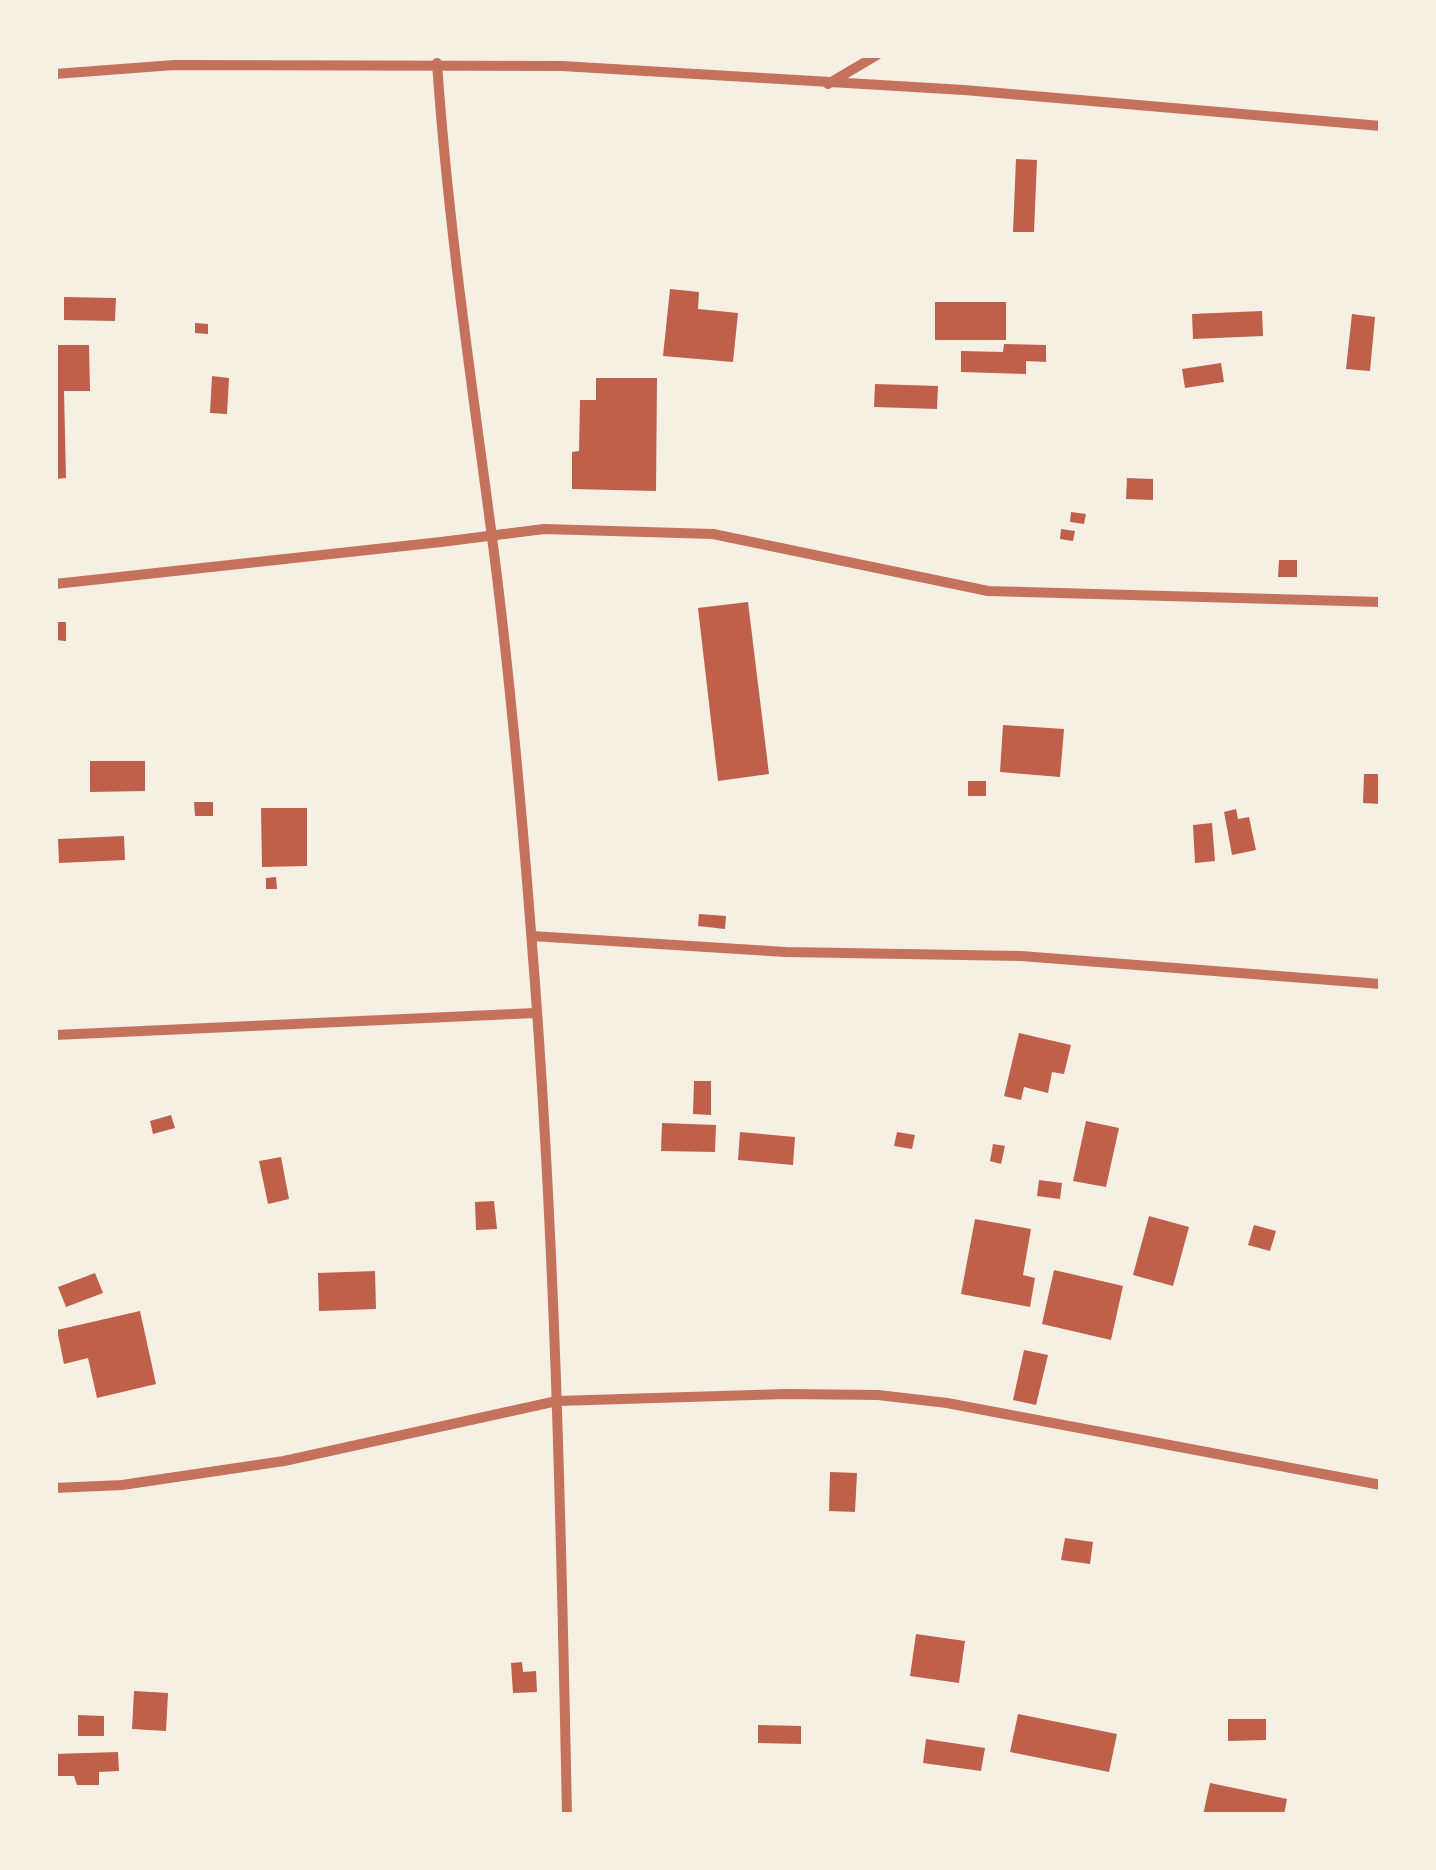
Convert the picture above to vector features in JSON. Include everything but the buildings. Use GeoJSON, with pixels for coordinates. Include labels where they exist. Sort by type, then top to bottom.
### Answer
{"type":"FeatureCollection","features":[{"type":"Feature","properties":{"kind":"street"},"geometry":{"type":"LineString","coordinates":[[562,66],[569,55]]}},
{"type":"Feature","properties":{"kind":"street"},"geometry":{"type":"LineString","coordinates":[[828,85],[877,55]]}},
{"type":"Feature","properties":{"kind":"street"},"geometry":{"type":"LineString","coordinates":[[55,74],[175,60],[562,66],[828,85],[919,87],[1381,126]]}},
{"type":"Feature","properties":{"kind":"street"},"geometry":{"type":"LineString","coordinates":[[437,63],[455,270],[492,532],[532,936],[551,1234],[568,1815]]}},
{"type":"Feature","properties":{"kind":"street"},"geometry":{"type":"LineString","coordinates":[[55,584],[544,529],[713,534],[988,591],[1381,602]]}},
{"type":"Feature","properties":{"kind":"street"},"geometry":{"type":"LineString","coordinates":[[532,936],[786,952],[1021,956],[1381,984]]}},
{"type":"Feature","properties":{"kind":"street"},"geometry":{"type":"LineString","coordinates":[[55,1034],[535,1014]]}},
{"type":"Feature","properties":{"kind":"street"},"geometry":{"type":"LineString","coordinates":[[55,1488],[122,1485],[267,1464],[557,1401],[786,1394],[896,1397],[1092,1428],[1381,1485]]}}]}
